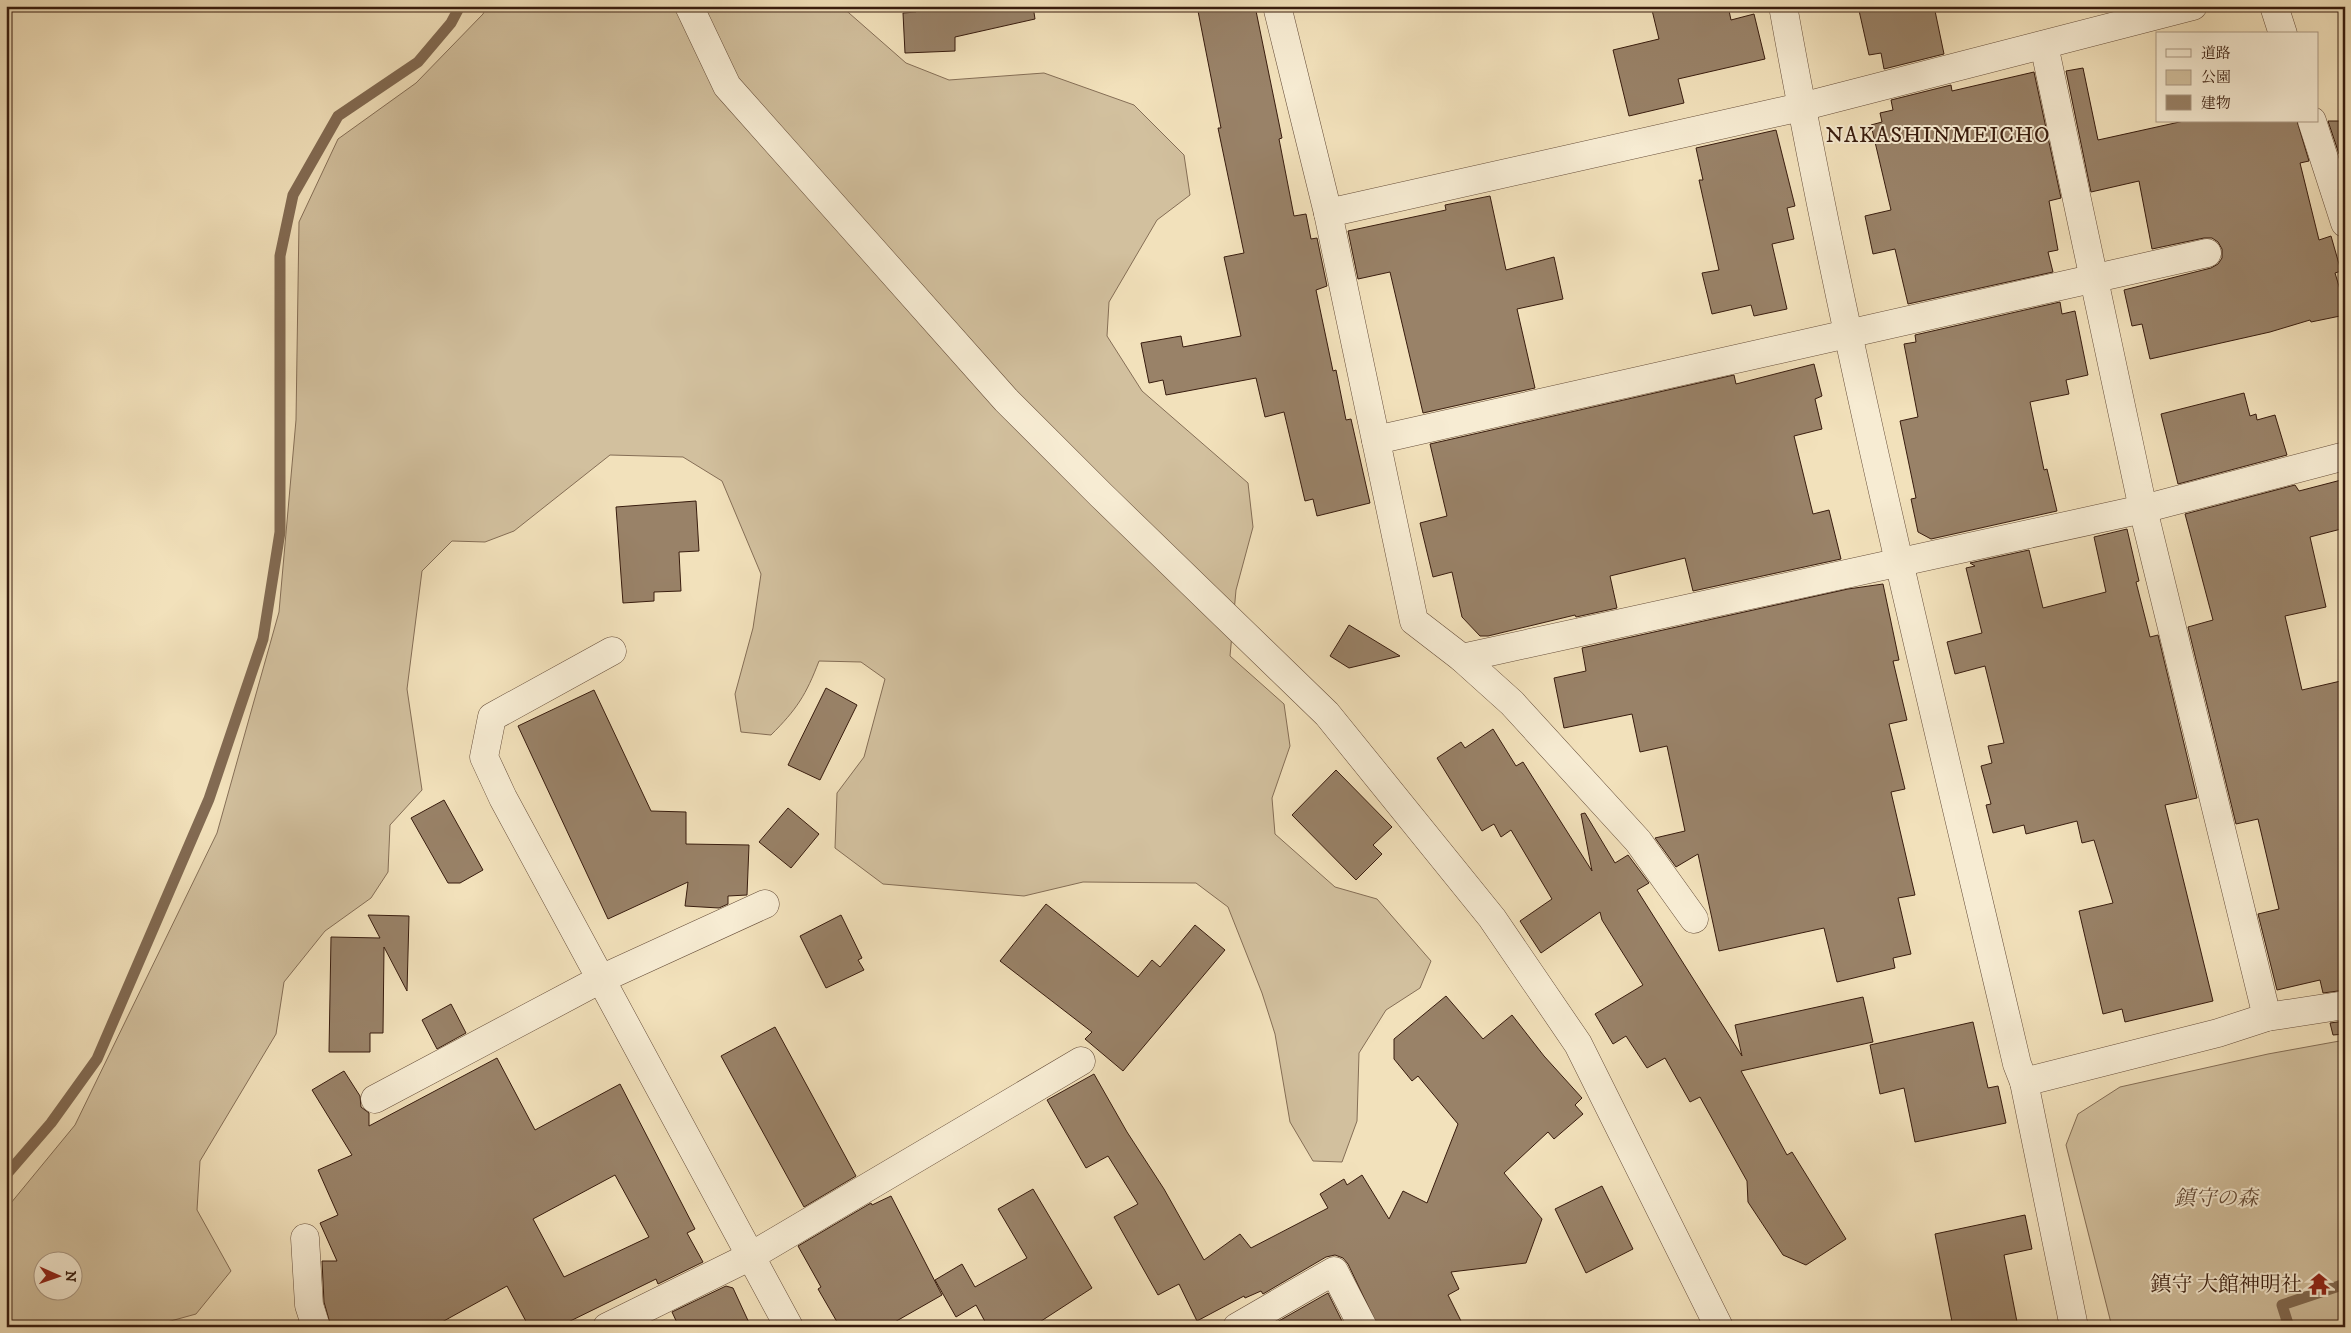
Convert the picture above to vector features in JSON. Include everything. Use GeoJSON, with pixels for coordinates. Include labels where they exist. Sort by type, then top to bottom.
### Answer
{"type":"FeatureCollection","features":[{"type":"Feature","properties":{"kind":"street"},"geometry":{"type":"LineString","coordinates":[[689,6],[727,86],[1006,400],[1327,714],[1492,918],[1578,1044],[1719,1327]]}},
{"type":"Feature","properties":{"kind":"street"},"geometry":{"type":"LineString","coordinates":[[1276,6],[1328,213],[1414,621],[1462,658],[1512,703],[1638,841],[1694,919]]}},
{"type":"Feature","properties":{"kind":"street"},"geometry":{"type":"LineString","coordinates":[[1783,6],[1801,108],[1849,332],[1900,563],[2018,1064],[2024,1082],[2074,1327]]}},
{"type":"Feature","properties":{"kind":"street"},"geometry":{"type":"LineString","coordinates":[[1328,213],[1801,108],[2192,6]]}},
{"type":"Feature","properties":{"kind":"street"},"geometry":{"type":"LineString","coordinates":[[2274,6],[2282,32]]}},
{"type":"Feature","properties":{"kind":"street"},"geometry":{"type":"LineString","coordinates":[[2044,45],[2143,509],[2268,1017]]}},
{"type":"Feature","properties":{"kind":"street"},"geometry":{"type":"LineString","coordinates":[[2312,122],[2345,223]]}},
{"type":"Feature","properties":{"kind":"street"},"geometry":{"type":"LineString","coordinates":[[1376,440],[1849,332],[2207,253]]}},
{"type":"Feature","properties":{"kind":"street"},"geometry":{"type":"LineString","coordinates":[[1462,658],[2143,509],[2345,456]]}},
{"type":"Feature","properties":{"kind":"street"},"geometry":{"type":"LineString","coordinates":[[612,651],[492,717],[484,757],[503,798],[789,1327]]}},
{"type":"Feature","properties":{"kind":"street"},"geometry":{"type":"LineString","coordinates":[[375,1099],[601,979],[765,904]]}},
{"type":"Feature","properties":{"kind":"street"},"geometry":{"type":"LineString","coordinates":[[2024,1082],[2218,1033],[2268,1017],[2345,1005]]}},
{"type":"Feature","properties":{"kind":"street"},"geometry":{"type":"LineString","coordinates":[[607,1327],[751,1256],[1081,1061]]}},
{"type":"Feature","properties":{"kind":"street"},"geometry":{"type":"LineString","coordinates":[[305,1238],[309,1305],[316,1327]]}},
{"type":"Feature","properties":{"kind":"street"},"geometry":{"type":"LineString","coordinates":[[1237,1327],[1334,1271],[1363,1327]]}},
{"type":"Feature","properties":{"kind":"green space"},"geometry":{"type":"Polygon","coordinates":[[[487,6],[841,6],[906,63],[949,80],[1044,73],[1134,105],[1184,155],[1190,195],[1157,220],[1109,302],[1107,336],[1142,391],[1248,483],[1253,527],[1236,590],[1230,656],[1284,704],[1290,746],[1272,798],[1275,834],[1335,887],[1377,899],[1431,961],[1420,988],[1386,1010],[1359,1053],[1357,1121],[1342,1162],[1313,1161],[1290,1122],[1275,1034],[1262,993],[1228,907],[1196,883],[1083,882],[1024,896],[883,884],[835,848],[837,793],[864,757],[885,679],[861,662],[819,661],[800,701],[771,735],[741,732],[735,694],[753,628],[761,574],[722,481],[683,457],[610,455],[514,531],[485,542],[452,541],[422,571],[407,689],[422,790],[390,825],[388,872],[371,898],[325,931],[284,982],[276,1034],[200,1161],[197,1210],[231,1271],[196,1314],[167,1322],[163,1327],[6,1327],[6,1209],[75,1125],[217,833],[279,612],[296,420],[299,222],[338,139],[416,83],[483,14],[487,6]]]}},
{"type":"Feature","properties":{"kind":"green space","name":"鎮守の森"},"geometry":{"type":"Polygon","coordinates":[[[2345,1040],[2345,1327],[2112,1327],[2066,1145],[2078,1114],[2120,1087],[2268,1054],[2345,1040]]]}},
{"type":"Feature","properties":{"kind":"building"},"geometry":{"type":"Polygon","coordinates":[[[916,6],[1033,6],[1035,19],[955,37],[955,51],[905,53],[903,13],[916,12],[916,6]]]}},
{"type":"Feature","properties":{"kind":"building"},"geometry":{"type":"Polygon","coordinates":[[[1197,6],[1255,6],[1282,138],[1279,139],[1294,216],[1306,214],[1311,239],[1317,238],[1327,286],[1316,290],[1333,371],[1336,370],[1346,420],[1351,419],[1370,503],[1317,516],[1313,499],[1305,501],[1284,412],[1265,417],[1256,378],[1166,395],[1163,380],[1149,383],[1141,343],[1181,336],[1183,347],[1241,336],[1224,257],[1244,253],[1218,128],[1221,128],[1197,6]]]}},
{"type":"Feature","properties":{"kind":"building"},"geometry":{"type":"Polygon","coordinates":[[[1651,6],[1728,6],[1731,20],[1754,14],[1765,59],[1678,79],[1684,103],[1629,116],[1613,50],[1659,39],[1651,6]]]}},
{"type":"Feature","properties":{"kind":"building"},"geometry":{"type":"Polygon","coordinates":[[[1858,6],[1934,6],[1944,54],[1884,69],[1881,53],[1869,55],[1858,6]]]}},
{"type":"Feature","properties":{"kind":"building"},"geometry":{"type":"Polygon","coordinates":[[[2083,68],[2098,140],[2179,122],[2297,122],[2309,161],[2300,163],[2319,240],[2331,236],[2341,271],[2335,273],[2345,306],[2345,315],[2311,322],[2310,320],[2270,332],[2150,359],[2142,324],[2132,326],[2124,290],[2211,268],[2218,264],[2222,258],[2222,249],[2218,242],[2212,238],[2204,238],[2152,249],[2139,181],[2091,192],[2066,71],[2083,68]]]}},
{"type":"Feature","properties":{"kind":"building"},"geometry":{"type":"Polygon","coordinates":[[[2034,72],[2061,198],[2049,201],[2058,250],[2048,252],[2053,272],[1908,304],[1895,249],[1873,254],[1865,216],[1891,210],[1871,125],[1882,122],[1880,113],[1893,110],[1891,100],[1951,85],[1952,91],[2034,72]]]}},
{"type":"Feature","properties":{"kind":"building"},"geometry":{"type":"Polygon","coordinates":[[[2328,121],[2345,121],[2345,153],[2339,154],[2328,121]]]}},
{"type":"Feature","properties":{"kind":"building"},"geometry":{"type":"Polygon","coordinates":[[[1776,130],[1795,206],[1787,208],[1794,239],[1772,244],[1787,309],[1754,316],[1751,305],[1712,314],[1702,273],[1719,270],[1699,180],[1703,180],[1696,148],[1776,130]]]}},
{"type":"Feature","properties":{"kind":"building"},"geometry":{"type":"Polygon","coordinates":[[[1490,196],[1506,270],[1554,257],[1563,299],[1517,309],[1535,388],[1423,413],[1390,272],[1358,279],[1348,231],[1446,210],[1445,205],[1490,196]]]}},
{"type":"Feature","properties":{"kind":"building"},"geometry":{"type":"Polygon","coordinates":[[[2060,302],[2062,314],[2075,311],[2088,375],[2066,380],[2069,394],[2030,402],[2044,470],[2047,469],[2057,511],[1931,539],[1918,532],[1911,499],[1916,498],[1900,421],[1918,417],[1904,344],[1916,342],[1915,335],[2060,302]]]}},
{"type":"Feature","properties":{"kind":"building"},"geometry":{"type":"Polygon","coordinates":[[[1814,364],[1822,396],[1815,399],[1822,429],[1794,436],[1813,514],[1829,510],[1841,559],[1693,591],[1685,558],[1610,576],[1617,608],[1576,617],[1575,615],[1488,636],[1480,636],[1462,617],[1452,572],[1433,577],[1420,523],[1447,516],[1430,444],[1734,375],[1736,384],[1814,364]]]}},
{"type":"Feature","properties":{"kind":"building"},"geometry":{"type":"Polygon","coordinates":[[[2244,393],[2250,416],[2256,414],[2257,420],[2275,415],[2287,455],[2178,484],[2161,414],[2244,393]]]}},
{"type":"Feature","properties":{"kind":"building"},"geometry":{"type":"Polygon","coordinates":[[[2345,479],[2345,528],[2310,537],[2326,607],[2285,616],[2302,690],[2345,680],[2345,990],[2323,993],[2320,980],[2277,990],[2258,914],[2279,909],[2258,819],[2236,824],[2188,627],[2213,620],[2185,514],[2295,485],[2299,491],[2345,479]]]}},
{"type":"Feature","properties":{"kind":"building"},"geometry":{"type":"Polygon","coordinates":[[[696,501],[699,551],[679,552],[681,591],[654,592],[654,601],[623,603],[616,507],[696,501]]]}},
{"type":"Feature","properties":{"kind":"building"},"geometry":{"type":"Polygon","coordinates":[[[2127,529],[2139,581],[2136,582],[2150,637],[2158,635],[2197,798],[2165,805],[2213,1001],[2125,1022],[2122,1009],[2103,1014],[2079,911],[2113,903],[2094,840],[2082,843],[2077,821],[2026,834],[2024,825],[1993,833],[1986,805],[1991,804],[1981,766],[1992,763],[1988,746],[2004,743],[1985,666],[1955,674],[1947,642],[1982,633],[1966,568],[1975,566],[1970,563],[2029,550],[2043,608],[2106,592],[2094,537],[2127,529]]]}},
{"type":"Feature","properties":{"kind":"building"},"geometry":{"type":"Polygon","coordinates":[[[1883,584],[1899,660],[1893,661],[1907,720],[1889,724],[1905,789],[1891,792],[1915,895],[1898,898],[1911,954],[1893,958],[1895,968],[1837,982],[1824,928],[1719,951],[1698,854],[1676,867],[1655,838],[1685,831],[1667,746],[1640,752],[1632,714],[1564,728],[1554,678],[1586,671],[1582,648],[1848,589],[1883,584]]]}},
{"type":"Feature","properties":{"kind":"building"},"geometry":{"type":"Polygon","coordinates":[[[1349,625],[1400,656],[1349,668],[1330,656],[1349,625]]]}},
{"type":"Feature","properties":{"kind":"building"},"geometry":{"type":"Polygon","coordinates":[[[826,688],[857,705],[820,780],[788,765],[826,688]]]}},
{"type":"Feature","properties":{"kind":"building"},"geometry":{"type":"Polygon","coordinates":[[[594,690],[651,811],[686,812],[686,844],[749,845],[747,895],[728,896],[728,904],[719,908],[685,906],[688,882],[608,919],[518,726],[594,690]]]}},
{"type":"Feature","properties":{"kind":"building"},"geometry":{"type":"Polygon","coordinates":[[[1493,729],[1516,766],[1523,762],[1592,871],[1581,814],[1585,813],[1615,863],[1628,855],[1649,883],[1637,890],[1742,1056],[1735,1025],[1863,997],[1873,1042],[1741,1071],[1787,1155],[1792,1152],[1846,1239],[1806,1265],[1783,1255],[1748,1202],[1747,1181],[1700,1097],[1690,1102],[1665,1058],[1647,1068],[1626,1036],[1613,1044],[1595,1014],[1643,985],[1602,920],[1600,912],[1541,953],[1520,921],[1552,899],[1511,830],[1501,837],[1494,824],[1482,831],[1437,758],[1461,742],[1465,748],[1493,729]]]}},
{"type":"Feature","properties":{"kind":"building"},"geometry":{"type":"Polygon","coordinates":[[[1336,770],[1392,827],[1373,845],[1382,854],[1356,880],[1292,815],[1336,770]]]}},
{"type":"Feature","properties":{"kind":"building"},"geometry":{"type":"Polygon","coordinates":[[[444,800],[483,870],[460,883],[448,883],[411,818],[444,800]]]}},
{"type":"Feature","properties":{"kind":"building"},"geometry":{"type":"Polygon","coordinates":[[[788,808],[819,834],[791,868],[759,842],[788,808]]]}},
{"type":"Feature","properties":{"kind":"building"},"geometry":{"type":"Polygon","coordinates":[[[1046,904],[1138,977],[1152,960],[1160,967],[1195,925],[1225,950],[1123,1071],[1085,1039],[1092,1032],[1000,961],[1046,904]]]}},
{"type":"Feature","properties":{"kind":"building"},"geometry":{"type":"Polygon","coordinates":[[[368,915],[409,916],[407,991],[384,947],[383,1033],[370,1033],[370,1052],[329,1052],[331,937],[380,938],[368,915]]]}},
{"type":"Feature","properties":{"kind":"building"},"geometry":{"type":"Polygon","coordinates":[[[841,915],[862,958],[858,960],[864,970],[826,988],[800,936],[841,915]]]}},
{"type":"Feature","properties":{"kind":"building"},"geometry":{"type":"Polygon","coordinates":[[[1446,996],[1483,1039],[1512,1015],[1544,1056],[1582,1098],[1575,1105],[1583,1114],[1554,1139],[1548,1132],[1504,1173],[1542,1219],[1526,1263],[1451,1272],[1459,1289],[1448,1295],[1464,1327],[1378,1327],[1348,1264],[1343,1258],[1335,1255],[1326,1257],[1263,1294],[1261,1291],[1245,1298],[1244,1296],[1197,1321],[1179,1284],[1158,1295],[1114,1217],[1138,1204],[1108,1156],[1086,1168],[1047,1100],[1094,1074],[1127,1132],[1164,1189],[1204,1260],[1240,1234],[1251,1248],[1328,1208],[1320,1194],[1344,1179],[1347,1185],[1362,1175],[1389,1219],[1403,1191],[1427,1203],[1458,1124],[1418,1076],[1412,1081],[1394,1059],[1394,1039],[1446,996]]]}},
{"type":"Feature","properties":{"kind":"building"},"geometry":{"type":"Polygon","coordinates":[[[451,1004],[466,1033],[437,1049],[422,1020],[451,1004]]]}},
{"type":"Feature","properties":{"kind":"building"},"geometry":{"type":"Polygon","coordinates":[[[2345,1021],[2345,1034],[2333,1035],[2330,1023],[2345,1021]]]}},
{"type":"Feature","properties":{"kind":"building"},"geometry":{"type":"Polygon","coordinates":[[[1973,1022],[1988,1088],[1998,1086],[2006,1123],[1915,1142],[1904,1088],[1880,1094],[1870,1045],[1973,1022]]]}},
{"type":"Feature","properties":{"kind":"building"},"geometry":{"type":"Polygon","coordinates":[[[775,1027],[856,1176],[804,1207],[721,1056],[775,1027]]]}},
{"type":"Feature","properties":{"kind":"building"},"geometry":{"type":"Polygon","coordinates":[[[497,1058],[535,1130],[620,1084],[695,1229],[687,1233],[703,1262],[658,1284],[656,1279],[558,1327],[529,1327],[507,1286],[433,1327],[331,1327],[324,1302],[322,1261],[337,1261],[320,1223],[338,1215],[318,1170],[352,1155],[312,1090],[344,1071],[360,1096],[361,1107],[369,1113],[369,1126],[497,1058]],[[615,1175],[533,1219],[564,1277],[649,1237],[615,1175]]]}},
{"type":"Feature","properties":{"kind":"building"},"geometry":{"type":"Polygon","coordinates":[[[1602,1186],[1633,1249],[1586,1273],[1555,1209],[1602,1186]]]}},
{"type":"Feature","properties":{"kind":"building"},"geometry":{"type":"Polygon","coordinates":[[[1033,1189],[1092,1288],[1032,1327],[988,1327],[976,1305],[956,1317],[935,1280],[962,1264],[975,1287],[1027,1258],[998,1209],[1033,1189]]]}},
{"type":"Feature","properties":{"kind":"building"},"geometry":{"type":"Polygon","coordinates":[[[891,1196],[942,1295],[886,1327],[840,1327],[818,1289],[821,1287],[798,1246],[871,1203],[872,1205],[891,1196]]]}},
{"type":"Feature","properties":{"kind":"building"},"geometry":{"type":"Polygon","coordinates":[[[2025,1215],[2032,1249],[2004,1255],[2018,1327],[1953,1327],[1935,1234],[2025,1215]]]}},
{"type":"Feature","properties":{"kind":"building"},"geometry":{"type":"Polygon","coordinates":[[[726,1286],[733,1288],[751,1327],[679,1327],[672,1312],[726,1286]]]}},
{"type":"Feature","properties":{"kind":"building"},"geometry":{"type":"Polygon","coordinates":[[[1328,1293],[1345,1327],[1279,1327],[1277,1322],[1328,1293]]]}},
{"type":"Feature","properties":{"kind":"waterway"},"geometry":{"type":"LineString","coordinates":[[6,1175],[51,1123],[97,1059],[209,799],[263,639],[280,532],[280,256],[293,195],[338,116],[418,62],[451,23],[460,6]]}},
{"type":"Feature","properties":{"kind":"waterway"},"geometry":{"type":"LineString","coordinates":[[2289,1327],[2282,1305],[2345,1284]]}},
{"type":"Feature","properties":{"kind":"place","name":"鎮守 大館神明社"},"geometry":{"type":"Point","coordinates":[2319,1284]}},
{"type":"Feature","properties":{"kind":"district","name":"NAKASHINMEICHO"},"geometry":{"type":"Point","coordinates":[1938,134]}}]}
